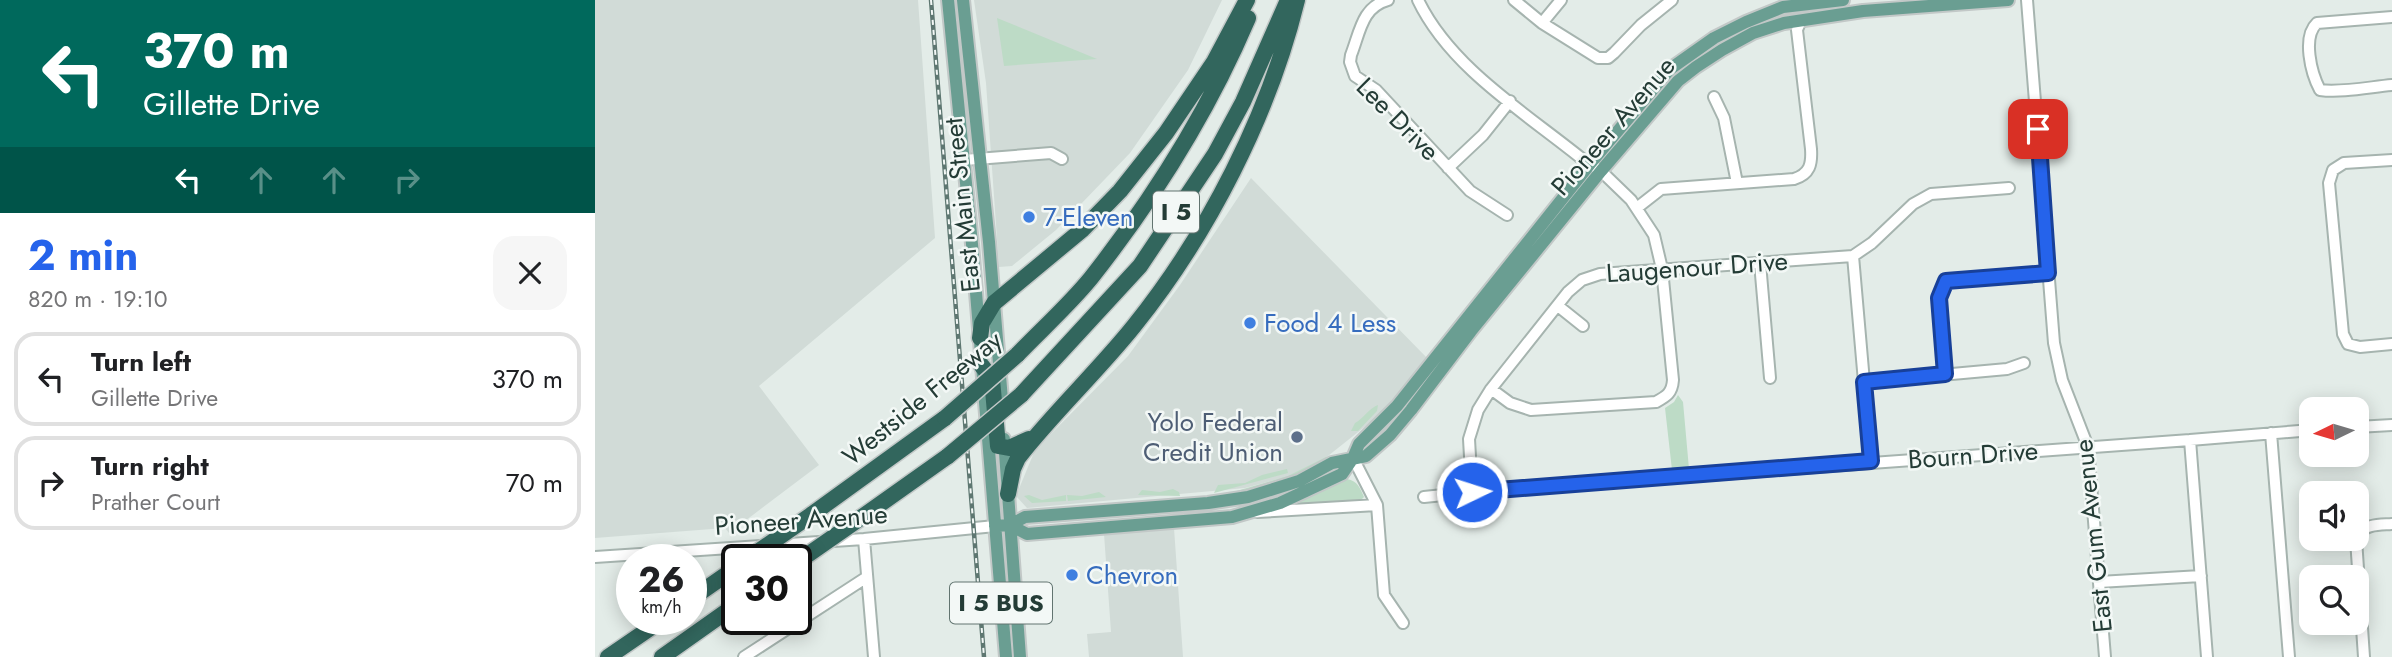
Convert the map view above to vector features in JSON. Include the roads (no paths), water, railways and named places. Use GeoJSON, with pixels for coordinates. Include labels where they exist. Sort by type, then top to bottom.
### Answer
{"type":"FeatureCollection","features":[{"type":"Feature","properties":{"kind":"highway"},"geometry":{"type":"LineString","coordinates":[[979,338],[982,323],[995,303],[1083,229],[1120,191],[1166,133],[1214,62],[1248,0]]}},
{"type":"Feature","properties":{"kind":"highway","name":"Westside Freeway"},"geometry":{"type":"LineString","coordinates":[[769,544],[945,418],[1017,355],[1090,280],[1160,185],[1223,75],[1255,0]]}},
{"type":"Feature","properties":{"kind":"highway","name":"I 5"},"geometry":{"type":"LineString","coordinates":[[812,552],[948,456],[1021,395],[1140,265],[1208,166],[1243,102],[1288,0]]}},
{"type":"Feature","properties":{"kind":"highway"},"geometry":{"type":"LineString","coordinates":[[1008,494],[1015,463],[1037,434],[1086,383],[1135,324],[1185,254],[1246,144],[1266,95],[1297,0]]}},
{"type":"Feature","properties":{"kind":"highway"},"geometry":{"type":"LineString","coordinates":[[982,366],[992,379],[997,443],[1000,447],[1005,449],[1037,434]]}},
{"type":"Feature","properties":{"kind":"highway"},"geometry":{"type":"LineString","coordinates":[[662,657],[721,615]]}},
{"type":"Feature","properties":{"kind":"highway"},"geometry":{"type":"LineString","coordinates":[[608,657],[640,635]]}},
{"type":"Feature","properties":{"kind":"main road","name":"East Main Street"},"geometry":{"type":"LineString","coordinates":[[949,0],[1006,654]]}},
{"type":"Feature","properties":{"kind":"main road","name":"East Main Street"},"geometry":{"type":"LineString","coordinates":[[963,0],[995,303],[1020,657]]}},
{"type":"Feature","properties":{"kind":"main road","name":"Pioneer Avenue"},"geometry":{"type":"LineString","coordinates":[[995,526],[1010,525],[1025,517],[1229,500],[1266,493],[1307,477],[1332,463],[1366,456],[1390,435],[1423,394],[1670,69],[1714,38],[1780,4],[1843,0]]}},
{"type":"Feature","properties":{"kind":"main road","name":"Pioneer Avenue"},"geometry":{"type":"LineString","coordinates":[[1010,525],[1027,534],[1212,519],[1251,513],[1306,492],[1342,474],[1359,444],[1397,406],[1578,181],[1595,167],[1678,81],[1696,67],[1753,33],[1784,23],[1863,11],[2008,0]]}},
{"type":"Feature","properties":{"kind":"main road"},"geometry":{"type":"LineString","coordinates":[[1423,394],[1425,383],[1461,337],[1458,329]]}},
{"type":"Feature","properties":{"kind":"main road"},"geometry":{"type":"LineString","coordinates":[[1156,523],[1165,517],[1185,514],[1193,504]]}},
{"type":"Feature","properties":{"kind":"main road"},"geometry":{"type":"LineString","coordinates":[[1129,525],[1132,519],[1153,515],[1168,505]]}},
{"type":"Feature","properties":{"kind":"street","name":"Lee Drive"},"geometry":{"type":"LineString","coordinates":[[1388,0],[1376,3],[1369,10],[1351,55],[1351,70],[1355,76],[1376,90],[1448,168]]}},
{"type":"Feature","properties":{"kind":"street"},"geometry":{"type":"LineString","coordinates":[[1419,0],[1434,29],[1464,64],[1595,167],[1638,207],[1654,235],[1662,269],[1672,390],[1666,397],[1656,402],[1531,410],[1510,403],[1491,389]]}},
{"type":"Feature","properties":{"kind":"street"},"geometry":{"type":"LineString","coordinates":[[1514,0],[1542,23],[1598,58],[1608,58],[1641,25],[1672,0]]}},
{"type":"Feature","properties":{"kind":"street"},"geometry":{"type":"LineString","coordinates":[[1542,23],[1561,0]]}},
{"type":"Feature","properties":{"kind":"street","name":"East Gum Avenue"},"geometry":{"type":"LineString","coordinates":[[2027,0],[2056,358],[2088,447],[2105,657]]}},
{"type":"Feature","properties":{"kind":"street"},"geometry":{"type":"LineString","coordinates":[[2392,17],[2317,23],[2308,36],[2315,81],[2320,90],[2334,92],[2347,88],[2392,85]]}},
{"type":"Feature","properties":{"kind":"street"},"geometry":{"type":"LineString","coordinates":[[1638,207],[1661,189],[1794,179],[1809,169],[1812,161],[1811,149],[1797,30],[1801,20]]}},
{"type":"Feature","properties":{"kind":"street"},"geometry":{"type":"LineString","coordinates":[[1714,97],[1724,118],[1737,183]]}},
{"type":"Feature","properties":{"kind":"street"},"geometry":{"type":"LineString","coordinates":[[1507,215],[1470,191],[1448,168],[1483,135],[1510,101]]}},
{"type":"Feature","properties":{"kind":"street"},"geometry":{"type":"LineString","coordinates":[[964,160],[1051,153],[1062,159]]}},
{"type":"Feature","properties":{"kind":"street"},"geometry":{"type":"LineString","coordinates":[[2392,160],[2344,163],[2333,170],[2329,183],[2343,334],[2348,344],[2360,347],[2392,344]]}},
{"type":"Feature","properties":{"kind":"street"},"geometry":{"type":"LineString","coordinates":[[1871,461],[1853,256],[1872,243],[1913,204],[1931,194],[2009,188]]}},
{"type":"Feature","properties":{"kind":"street","name":"Laugenour Drive"},"geometry":{"type":"LineString","coordinates":[[1472,492],[1469,439],[1478,410],[1491,389],[1558,306],[1576,285],[1588,277],[1662,269],[1853,256]]}},
{"type":"Feature","properties":{"kind":"street"},"geometry":{"type":"LineString","coordinates":[[1760,263],[1770,378]]}},
{"type":"Feature","properties":{"kind":"street"},"geometry":{"type":"LineString","coordinates":[[1945,374],[1939,298],[1946,281],[2048,273]]}},
{"type":"Feature","properties":{"kind":"street"},"geometry":{"type":"LineString","coordinates":[[1558,306],[1583,326]]}},
{"type":"Feature","properties":{"kind":"street"},"geometry":{"type":"LineString","coordinates":[[1864,382],[2007,369],[2024,363]]}},
{"type":"Feature","properties":{"kind":"street"},"geometry":{"type":"LineString","coordinates":[[2369,426],[2392,425]]}},
{"type":"Feature","properties":{"kind":"street","name":"Bourn Drive"},"geometry":{"type":"LineString","coordinates":[[1424,497],[1871,461],[2299,431]]}},
{"type":"Feature","properties":{"kind":"street"},"geometry":{"type":"LineString","coordinates":[[2271,433],[2289,657]]}},
{"type":"Feature","properties":{"kind":"street"},"geometry":{"type":"LineString","coordinates":[[2190,440],[2207,657]]}},
{"type":"Feature","properties":{"kind":"street"},"geometry":{"type":"LineString","coordinates":[[1353,458],[1377,505],[1384,595],[1403,623]]}},
{"type":"Feature","properties":{"kind":"street"},"geometry":{"type":"LineString","coordinates":[[1251,513],[1377,505]]}},
{"type":"Feature","properties":{"kind":"street"},"geometry":{"type":"LineString","coordinates":[[2369,526],[2392,524]]}},
{"type":"Feature","properties":{"kind":"street","name":"Pioneer Avenue"},"geometry":{"type":"LineString","coordinates":[[595,557],[864,539],[995,526]]}},
{"type":"Feature","properties":{"kind":"street"},"geometry":{"type":"LineString","coordinates":[[864,539],[874,657]]}},
{"type":"Feature","properties":{"kind":"street"},"geometry":{"type":"LineString","coordinates":[[2358,551],[2364,657]]}},
{"type":"Feature","properties":{"kind":"street"},"geometry":{"type":"LineString","coordinates":[[2099,582],[2201,576]]}},
{"type":"Feature","properties":{"kind":"street"},"geometry":{"type":"LineString","coordinates":[[744,657],[867,577]]}},
{"type":"Feature","properties":{"kind":"railway"},"geometry":{"type":"LineString","coordinates":[[931,0],[984,657]]}},
{"type":"Feature","properties":{"kind":"place","name":"7-Eleven"},"geometry":{"type":"Point","coordinates":[1029,217]}},
{"type":"Feature","properties":{"kind":"place","name":"Food 4 Less"},"geometry":{"type":"Point","coordinates":[1250,323]}},
{"type":"Feature","properties":{"kind":"place","name":"Yolo Federal Credit Union"},"geometry":{"type":"Point","coordinates":[1297,437]}},
{"type":"Feature","properties":{"kind":"place","name":"Chevron"},"geometry":{"type":"Point","coordinates":[1072,575]}}]}
